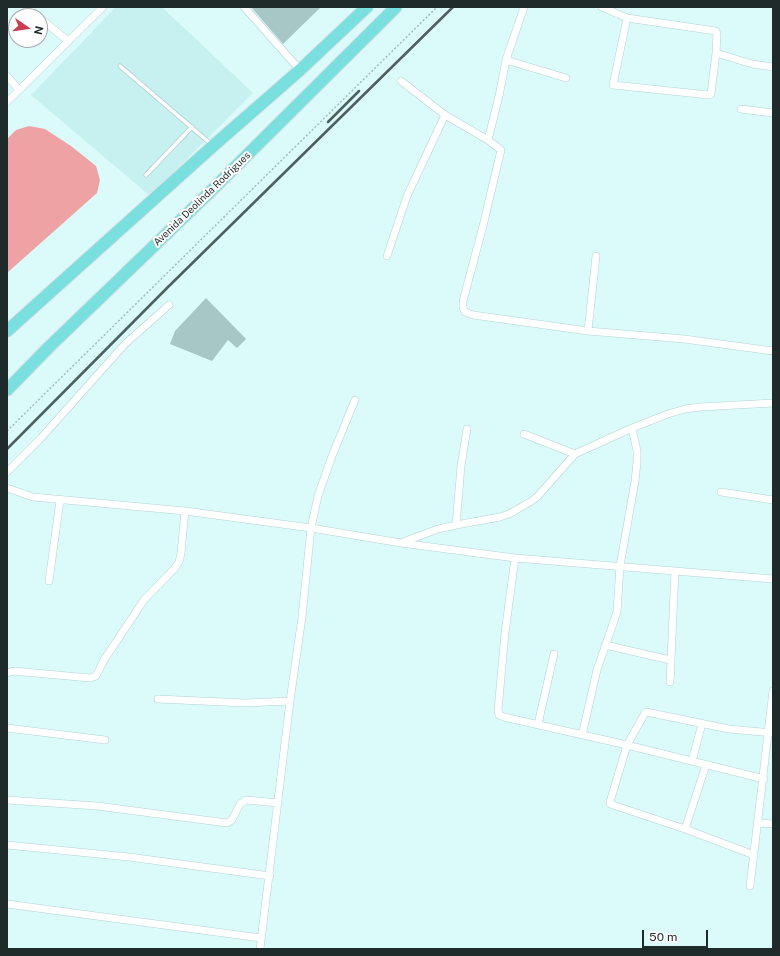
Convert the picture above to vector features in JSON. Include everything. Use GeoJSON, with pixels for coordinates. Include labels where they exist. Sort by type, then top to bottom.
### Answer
{"type":"FeatureCollection","features":[{"type":"Feature","properties":{"kind":"highway","name":"Avenida Deolinda Rodrigues"},"geometry":{"type":"LineString","coordinates":[[7,390],[48,348],[212,190],[396,7]]}},
{"type":"Feature","properties":{"kind":"highway"},"geometry":{"type":"LineString","coordinates":[[7,331],[300,70],[365,8]]}},
{"type":"Feature","properties":{"kind":"street"},"geometry":{"type":"LineString","coordinates":[[7,102],[103,7]]}},
{"type":"Feature","properties":{"kind":"street"},"geometry":{"type":"LineString","coordinates":[[244,7],[300,70]]}},
{"type":"Feature","properties":{"kind":"street"},"geometry":{"type":"LineString","coordinates":[[488,140],[506,60],[524,7]]}},
{"type":"Feature","properties":{"kind":"street"},"geometry":{"type":"LineString","coordinates":[[602,7],[627,18],[716,31],[716,54],[711,94],[614,86],[613,84],[627,18]]}},
{"type":"Feature","properties":{"kind":"street"},"geometry":{"type":"LineString","coordinates":[[48,25],[68,41]]}},
{"type":"Feature","properties":{"kind":"street"},"geometry":{"type":"LineString","coordinates":[[716,54],[752,64],[773,67]]}},
{"type":"Feature","properties":{"kind":"street"},"geometry":{"type":"LineString","coordinates":[[506,60],[566,78]]}},
{"type":"Feature","properties":{"kind":"street"},"geometry":{"type":"LineString","coordinates":[[7,76],[19,90]]}},
{"type":"Feature","properties":{"kind":"street"},"geometry":{"type":"LineString","coordinates":[[401,81],[445,115],[488,140],[501,150],[482,233],[463,302],[465,312],[473,315],[588,331],[684,339],[773,350]]}},
{"type":"Feature","properties":{"kind":"street"},"geometry":{"type":"LineString","coordinates":[[741,109],[773,113]]}},
{"type":"Feature","properties":{"kind":"street"},"geometry":{"type":"LineString","coordinates":[[387,256],[407,196],[445,115]]}},
{"type":"Feature","properties":{"kind":"street"},"geometry":{"type":"LineString","coordinates":[[588,331],[596,256]]}},
{"type":"Feature","properties":{"kind":"street"},"geometry":{"type":"LineString","coordinates":[[7,472],[41,438],[125,344],[169,305]]}},
{"type":"Feature","properties":{"kind":"street"},"geometry":{"type":"LineString","coordinates":[[260,949],[290,701],[302,617],[311,528],[318,496],[332,456],[355,400]]}},
{"type":"Feature","properties":{"kind":"street"},"geometry":{"type":"LineString","coordinates":[[401,543],[438,529],[500,517],[537,497],[575,454],[632,428],[668,414],[685,409],[773,403]]}},
{"type":"Feature","properties":{"kind":"street"},"geometry":{"type":"LineString","coordinates":[[582,735],[597,670],[616,612],[620,566],[637,462],[637,450],[632,428]]}},
{"type":"Feature","properties":{"kind":"street"},"geometry":{"type":"LineString","coordinates":[[456,525],[461,466],[467,430]]}},
{"type":"Feature","properties":{"kind":"street"},"geometry":{"type":"LineString","coordinates":[[524,434],[575,454]]}},
{"type":"Feature","properties":{"kind":"street"},"geometry":{"type":"LineString","coordinates":[[7,488],[33,497],[185,511],[311,528],[401,543],[515,558],[773,579]]}},
{"type":"Feature","properties":{"kind":"street"},"geometry":{"type":"LineString","coordinates":[[721,492],[773,500]]}},
{"type":"Feature","properties":{"kind":"street"},"geometry":{"type":"LineString","coordinates":[[48,581],[60,500]]}},
{"type":"Feature","properties":{"kind":"street"},"geometry":{"type":"LineString","coordinates":[[7,673],[12,671],[90,678],[96,676],[104,660],[144,600],[179,562],[185,511]]}},
{"type":"Feature","properties":{"kind":"street"},"geometry":{"type":"LineString","coordinates":[[515,558],[505,633],[498,710],[499,714],[504,717],[627,745],[764,779]]}},
{"type":"Feature","properties":{"kind":"street"},"geometry":{"type":"LineString","coordinates":[[670,682],[675,571]]}},
{"type":"Feature","properties":{"kind":"street"},"geometry":{"type":"LineString","coordinates":[[605,645],[670,660]]}},
{"type":"Feature","properties":{"kind":"street"},"geometry":{"type":"LineString","coordinates":[[538,724],[554,654]]}},
{"type":"Feature","properties":{"kind":"street"},"geometry":{"type":"LineString","coordinates":[[750,886],[771,733],[773,691]]}},
{"type":"Feature","properties":{"kind":"street"},"geometry":{"type":"LineString","coordinates":[[158,698],[245,702],[290,701]]}},
{"type":"Feature","properties":{"kind":"street"},"geometry":{"type":"LineString","coordinates":[[754,855],[684,828],[610,804],[627,745],[644,713],[646,712],[729,729],[771,733]]}},
{"type":"Feature","properties":{"kind":"street"},"geometry":{"type":"LineString","coordinates":[[692,761],[702,724]]}},
{"type":"Feature","properties":{"kind":"street"},"geometry":{"type":"LineString","coordinates":[[7,728],[105,740]]}},
{"type":"Feature","properties":{"kind":"street"},"geometry":{"type":"LineString","coordinates":[[684,828],[706,765]]}},
{"type":"Feature","properties":{"kind":"street"},"geometry":{"type":"LineString","coordinates":[[7,800],[97,806],[227,823],[232,820],[240,804],[246,800],[278,803]]}},
{"type":"Feature","properties":{"kind":"street"},"geometry":{"type":"LineString","coordinates":[[759,823],[773,824]]}},
{"type":"Feature","properties":{"kind":"street"},"geometry":{"type":"LineString","coordinates":[[7,845],[129,857],[270,876]]}},
{"type":"Feature","properties":{"kind":"street"},"geometry":{"type":"LineString","coordinates":[[7,904],[261,938]]}},
{"type":"Feature","properties":{"kind":"lane"},"geometry":{"type":"LineString","coordinates":[[120,66],[213,146]]}},
{"type":"Feature","properties":{"kind":"lane"},"geometry":{"type":"LineString","coordinates":[[146,175],[192,127]]}},
{"type":"Feature","properties":{"kind":"path"},"geometry":{"type":"LineString","coordinates":[[7,431],[437,7]]}},
{"type":"Feature","properties":{"kind":"shaded area"},"geometry":{"type":"Polygon","coordinates":[[[116,7],[162,7],[253,93],[150,196],[31,95],[116,7]]]}},
{"type":"Feature","properties":{"kind":"shaded area"},"geometry":{"type":"Polygon","coordinates":[[[29,126],[45,129],[71,146],[96,166],[100,180],[97,193],[7,273],[7,139],[16,130],[29,126]]]}},
{"type":"Feature","properties":{"kind":"building"},"geometry":{"type":"Polygon","coordinates":[[[251,7],[321,7],[283,44],[251,7]]]}},
{"type":"Feature","properties":{"kind":"building"},"geometry":{"type":"Polygon","coordinates":[[[206,298],[246,339],[237,348],[228,340],[212,361],[170,344],[175,331],[206,298]]]}},
{"type":"Feature","properties":{"kind":"railway"},"geometry":{"type":"LineString","coordinates":[[7,449],[167,288],[453,7]]}},
{"type":"Feature","properties":{"kind":"railway"},"geometry":{"type":"LineString","coordinates":[[328,122],[359,91]]}}]}
